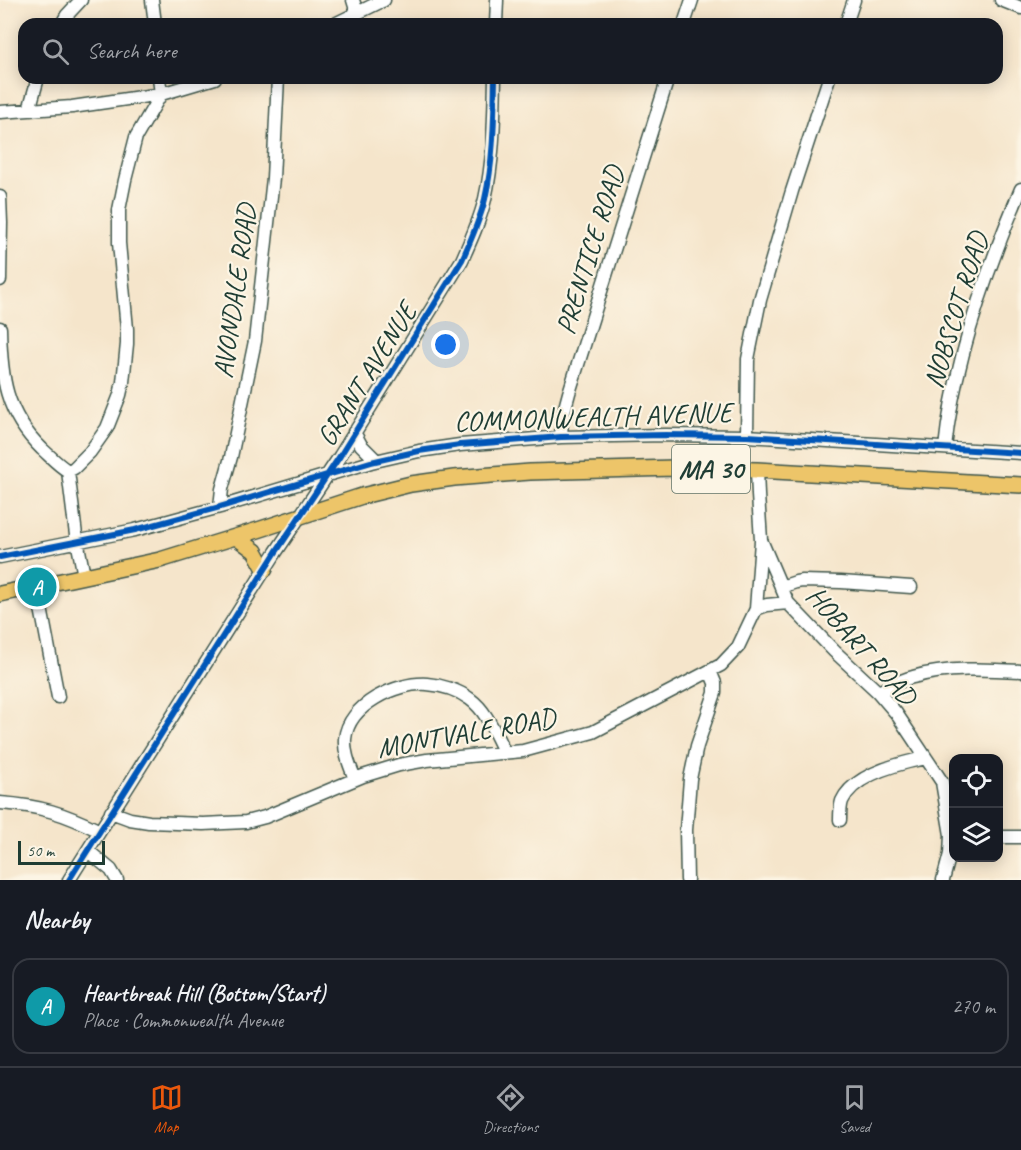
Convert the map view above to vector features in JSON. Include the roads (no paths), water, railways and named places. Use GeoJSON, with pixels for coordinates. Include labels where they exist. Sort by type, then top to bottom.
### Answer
{"type":"FeatureCollection","features":[{"type":"Feature","properties":{"kind":"main road","name":"COMMONWEALTH AVENUE"},"geometry":{"type":"LineString","coordinates":[[0,594],[174,556],[381,491],[454,478],[530,472],[674,468],[758,470],[1021,485]]}},
{"type":"Feature","properties":{"kind":"main road"},"geometry":{"type":"LineString","coordinates":[[236,537],[253,549],[265,569]]}},
{"type":"Feature","properties":{"kind":"street"},"geometry":{"type":"LineString","coordinates":[[65,18],[81,0]]}},
{"type":"Feature","properties":{"kind":"street"},"geometry":{"type":"LineString","coordinates":[[152,0],[154,18]]}},
{"type":"Feature","properties":{"kind":"street"},"geometry":{"type":"LineString","coordinates":[[353,0],[357,14]]}},
{"type":"Feature","properties":{"kind":"street"},"geometry":{"type":"LineString","coordinates":[[348,18],[384,0]]}},
{"type":"Feature","properties":{"kind":"street"},"geometry":{"type":"LineString","coordinates":[[496,18],[497,0]]}},
{"type":"Feature","properties":{"kind":"street"},"geometry":{"type":"LineString","coordinates":[[686,18],[692,0]]}},
{"type":"Feature","properties":{"kind":"street"},"geometry":{"type":"LineString","coordinates":[[848,18],[854,0]]}},
{"type":"Feature","properties":{"kind":"street"},"geometry":{"type":"LineString","coordinates":[[1001,0],[1021,8]]}},
{"type":"Feature","properties":{"kind":"street"},"geometry":{"type":"LineString","coordinates":[[29,110],[36,84]]}},
{"type":"Feature","properties":{"kind":"street"},"geometry":{"type":"LineString","coordinates":[[68,471],[90,452],[107,428],[120,395],[127,351],[127,329],[119,243],[119,210],[136,138],[161,94],[160,84]]}},
{"type":"Feature","properties":{"kind":"street"},"geometry":{"type":"LineString","coordinates":[[0,112],[72,106],[161,94],[195,84]]}},
{"type":"Feature","properties":{"kind":"street","name":"AVONDALE ROAD"},"geometry":{"type":"LineString","coordinates":[[220,507],[255,341],[273,178],[278,84]]}},
{"type":"Feature","properties":{"kind":"street","name":"GRANT AVENUE"},"geometry":{"type":"LineString","coordinates":[[69,880],[462,260],[474,234],[485,199],[492,151],[495,84]]}},
{"type":"Feature","properties":{"kind":"street","name":"PRENTICE ROAD"},"geometry":{"type":"LineString","coordinates":[[561,437],[562,419],[569,393],[666,84]]}},
{"type":"Feature","properties":{"kind":"street"},"geometry":{"type":"LineString","coordinates":[[747,436],[748,359],[760,300],[827,84]]}},
{"type":"Feature","properties":{"kind":"street","name":"NOBSCOT ROAD"},"geometry":{"type":"LineString","coordinates":[[945,448],[952,398],[973,320],[987,276],[1021,189]]}},
{"type":"Feature","properties":{"kind":"street"},"geometry":{"type":"LineString","coordinates":[[0,197],[0,280]]}},
{"type":"Feature","properties":{"kind":"street"},"geometry":{"type":"LineString","coordinates":[[0,328],[3,379],[14,411],[32,440],[58,465],[68,471]]}},
{"type":"Feature","properties":{"kind":"street"},"geometry":{"type":"LineString","coordinates":[[354,432],[361,445],[376,460]]}},
{"type":"Feature","properties":{"kind":"street","name":"COMMONWEALTH AVENUE"},"geometry":{"type":"LineString","coordinates":[[0,557],[135,530],[376,460],[460,445],[561,437],[747,436],[1021,453]]}},
{"type":"Feature","properties":{"kind":"street","name":"HOBART ROAD"},"geometry":{"type":"LineString","coordinates":[[758,470],[761,540],[788,603],[878,692],[896,713],[942,782],[949,819]]}},
{"type":"Feature","properties":{"kind":"street"},"geometry":{"type":"LineString","coordinates":[[68,471],[84,576]]}},
{"type":"Feature","properties":{"kind":"street","name":"MONTVALE ROAD"},"geometry":{"type":"LineString","coordinates":[[111,812],[130,819],[149,822],[203,824],[246,822],[265,817],[355,779],[399,765],[427,760],[505,753],[593,732],[711,671],[734,653],[756,609],[761,540]]}},
{"type":"Feature","properties":{"kind":"street"},"geometry":{"type":"LineString","coordinates":[[781,587],[802,581],[911,587]]}},
{"type":"Feature","properties":{"kind":"street"},"geometry":{"type":"LineString","coordinates":[[37,586],[58,697]]}},
{"type":"Feature","properties":{"kind":"street"},"geometry":{"type":"LineString","coordinates":[[756,609],[773,603],[788,603]]}},
{"type":"Feature","properties":{"kind":"street"},"geometry":{"type":"LineString","coordinates":[[878,692],[901,681],[927,674],[977,670],[1021,671]]}},
{"type":"Feature","properties":{"kind":"street"},"geometry":{"type":"LineString","coordinates":[[687,880],[686,830],[689,790],[697,746],[715,693],[711,671]]}},
{"type":"Feature","properties":{"kind":"street"},"geometry":{"type":"LineString","coordinates":[[355,779],[345,748],[346,731],[366,703],[406,686],[427,684],[465,695],[483,712],[505,753]]}},
{"type":"Feature","properties":{"kind":"street"},"geometry":{"type":"LineString","coordinates":[[840,820],[844,797],[859,782],[868,776],[904,762],[926,758]]}},
{"type":"Feature","properties":{"kind":"street"},"geometry":{"type":"LineString","coordinates":[[0,803],[40,807],[73,818],[100,831]]}},
{"type":"Feature","properties":{"kind":"street"},"geometry":{"type":"LineString","coordinates":[[1003,837],[1021,837]]}},
{"type":"Feature","properties":{"kind":"street"},"geometry":{"type":"LineString","coordinates":[[88,850],[111,870],[117,880]]}},
{"type":"Feature","properties":{"kind":"street","name":"HOBART ROAD"},"geometry":{"type":"LineString","coordinates":[[943,880],[949,858]]}},
{"type":"Feature","properties":{"kind":"place","name":"Heartbreak Hill (Bottom/Start)"},"geometry":{"type":"Point","coordinates":[37,587]}}]}
